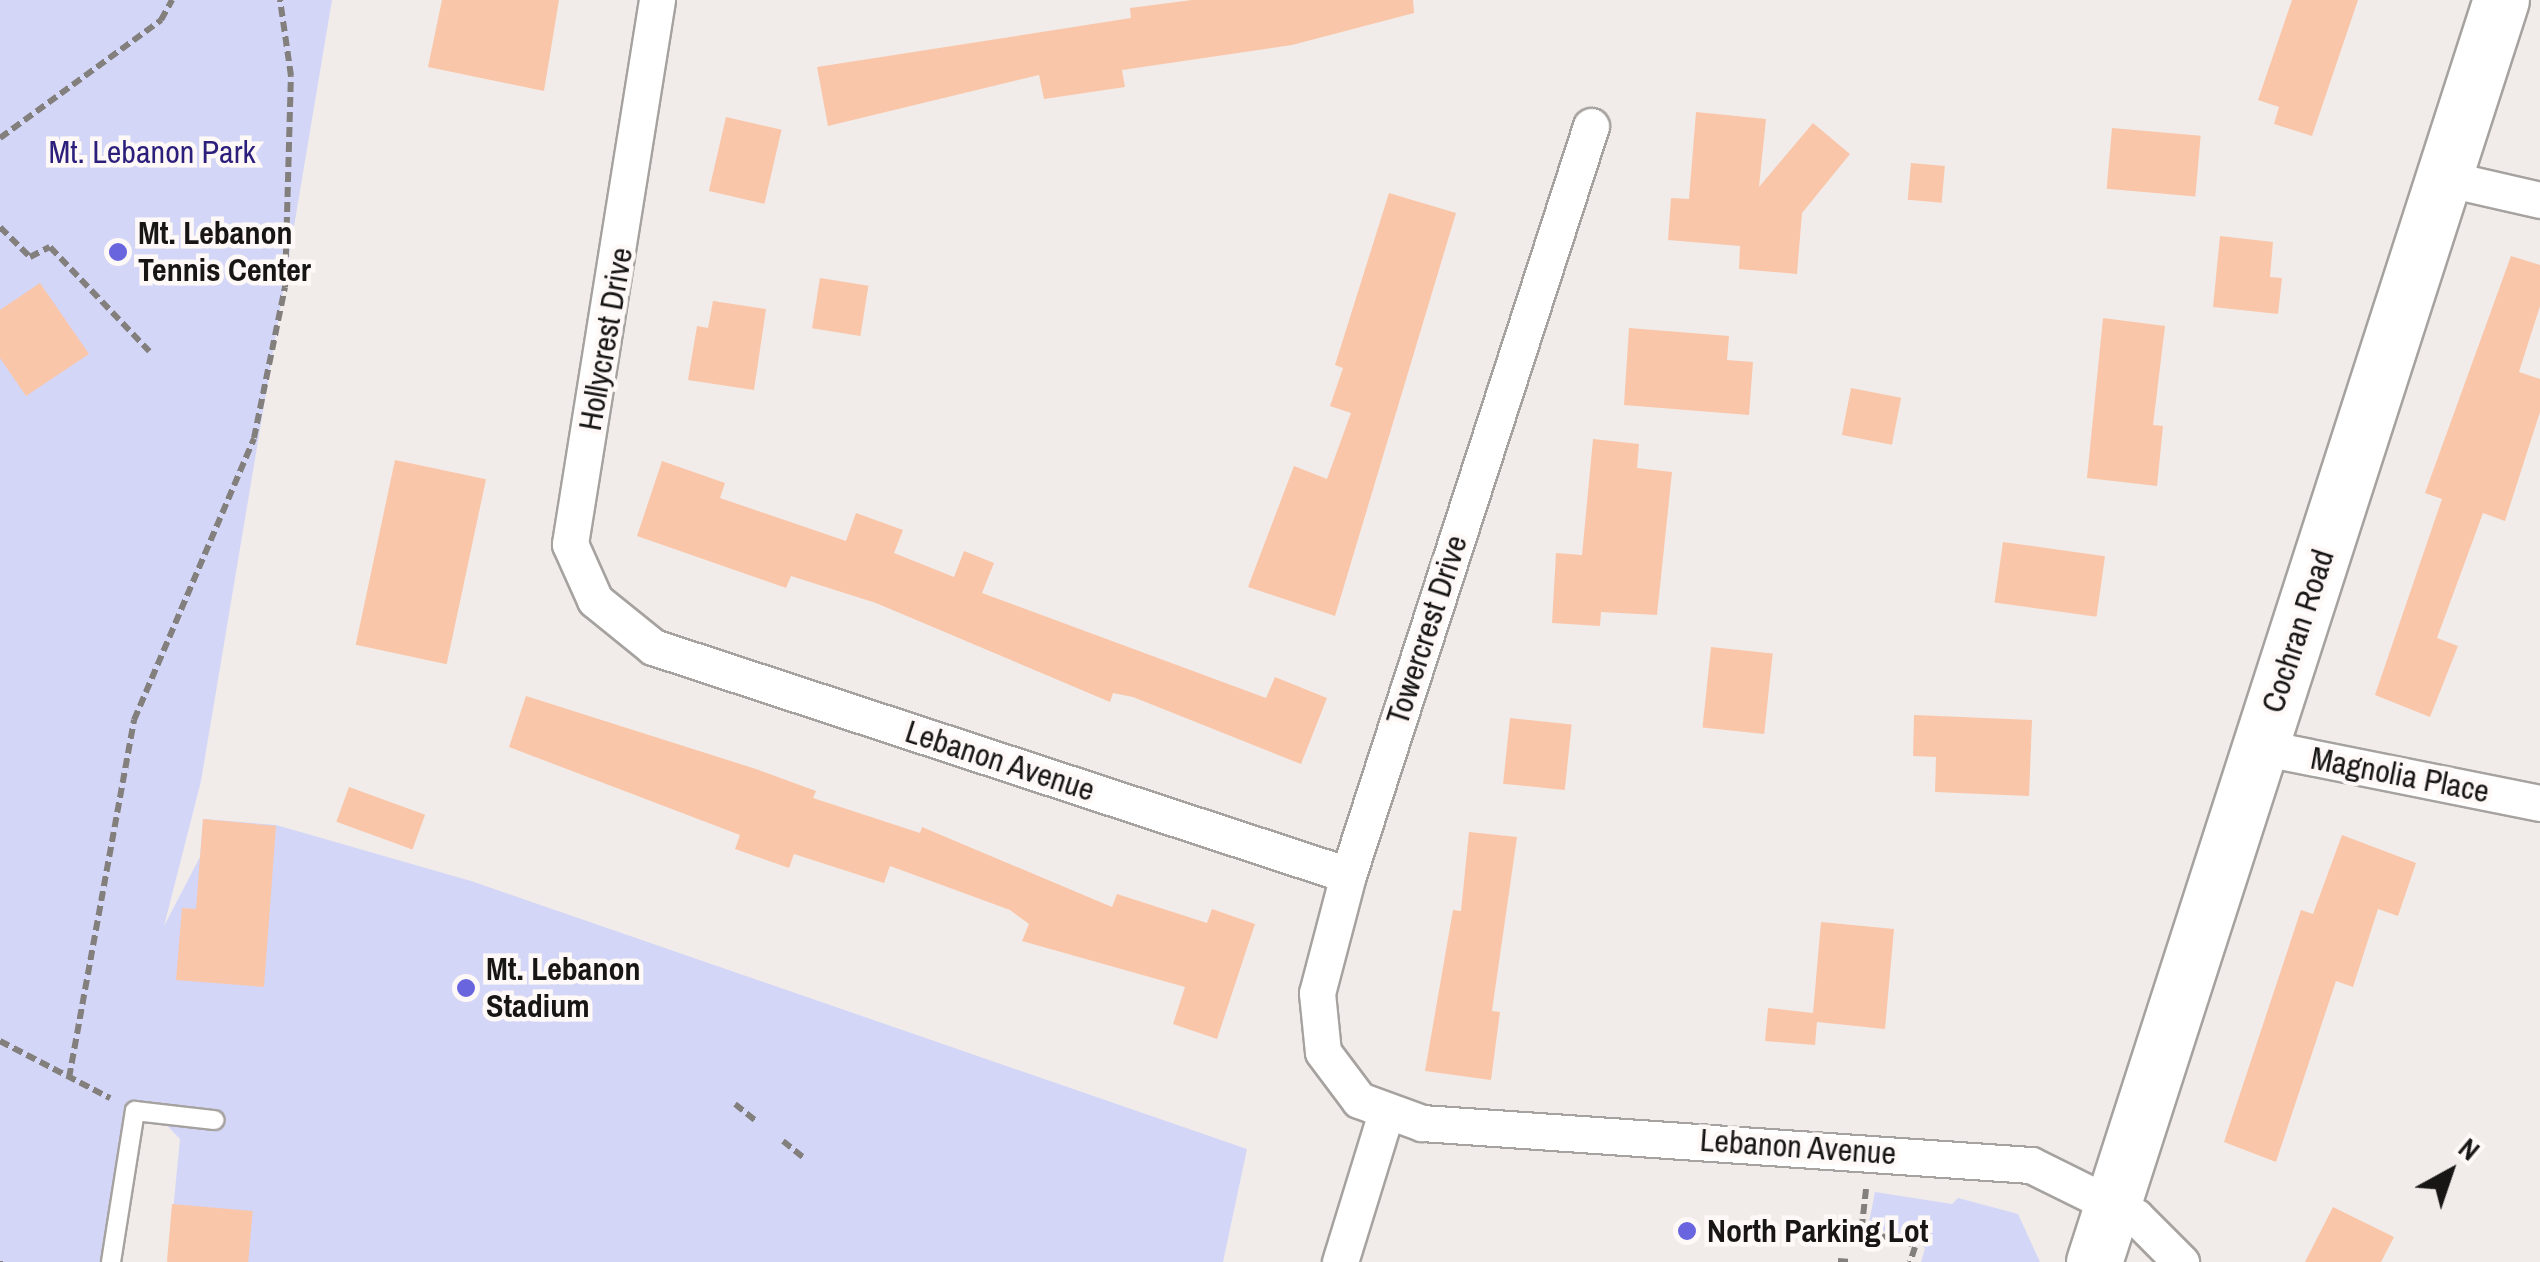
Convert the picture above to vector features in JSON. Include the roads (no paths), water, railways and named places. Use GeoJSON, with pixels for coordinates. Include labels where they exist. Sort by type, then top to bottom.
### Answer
{"type":"FeatureCollection","features":[{"type":"Feature","properties":{"kind":"main road","name":"Cochran Road"},"geometry":{"type":"LineString","coordinates":[[2094,1262],[2501,0]]}},
{"type":"Feature","properties":{"kind":"street","name":"Hollycrest Drive"},"geometry":{"type":"LineString","coordinates":[[653,646],[595,600],[570,544],[662,1]]}},
{"type":"Feature","properties":{"kind":"street","name":"Towercrest Drive"},"geometry":{"type":"LineString","coordinates":[[1385,1116],[1337,1079],[1315,1024],[1348,876],[1591,126]]}},
{"type":"Feature","properties":{"kind":"street"},"geometry":{"type":"LineString","coordinates":[[2444,178],[2540,200]]}},
{"type":"Feature","properties":{"kind":"street","name":"Lebanon Avenue"},"geometry":{"type":"LineString","coordinates":[[653,646],[1348,876]]}},
{"type":"Feature","properties":{"kind":"street","name":"Magnolia Place"},"geometry":{"type":"LineString","coordinates":[[2260,747],[2540,803]]}},
{"type":"Feature","properties":{"kind":"street"},"geometry":{"type":"LineString","coordinates":[[1340,1262],[1385,1116]]}},
{"type":"Feature","properties":{"kind":"street","name":"Lebanon Avenue"},"geometry":{"type":"LineString","coordinates":[[1385,1116],[2009,1161],[2112,1204],[2180,1262]]}},
{"type":"Feature","properties":{"kind":"lane"},"geometry":{"type":"LineString","coordinates":[[111,1262],[135,1111],[214,1120]]}},
{"type":"Feature","properties":{"kind":"place","name":"Mt. Lebanon Tennis Center"},"geometry":{"type":"Point","coordinates":[118,252]}},
{"type":"Feature","properties":{"kind":"place","name":"Mt. Lebanon Stadium"},"geometry":{"type":"Point","coordinates":[466,988]}},
{"type":"Feature","properties":{"kind":"place","name":"North Parking Lot"},"geometry":{"type":"Point","coordinates":[1687,1231]}},
{"type":"Feature","properties":{"kind":"park label","name":"Mt. Lebanon Park"},"geometry":{"type":"Point","coordinates":[152,152]}}]}
